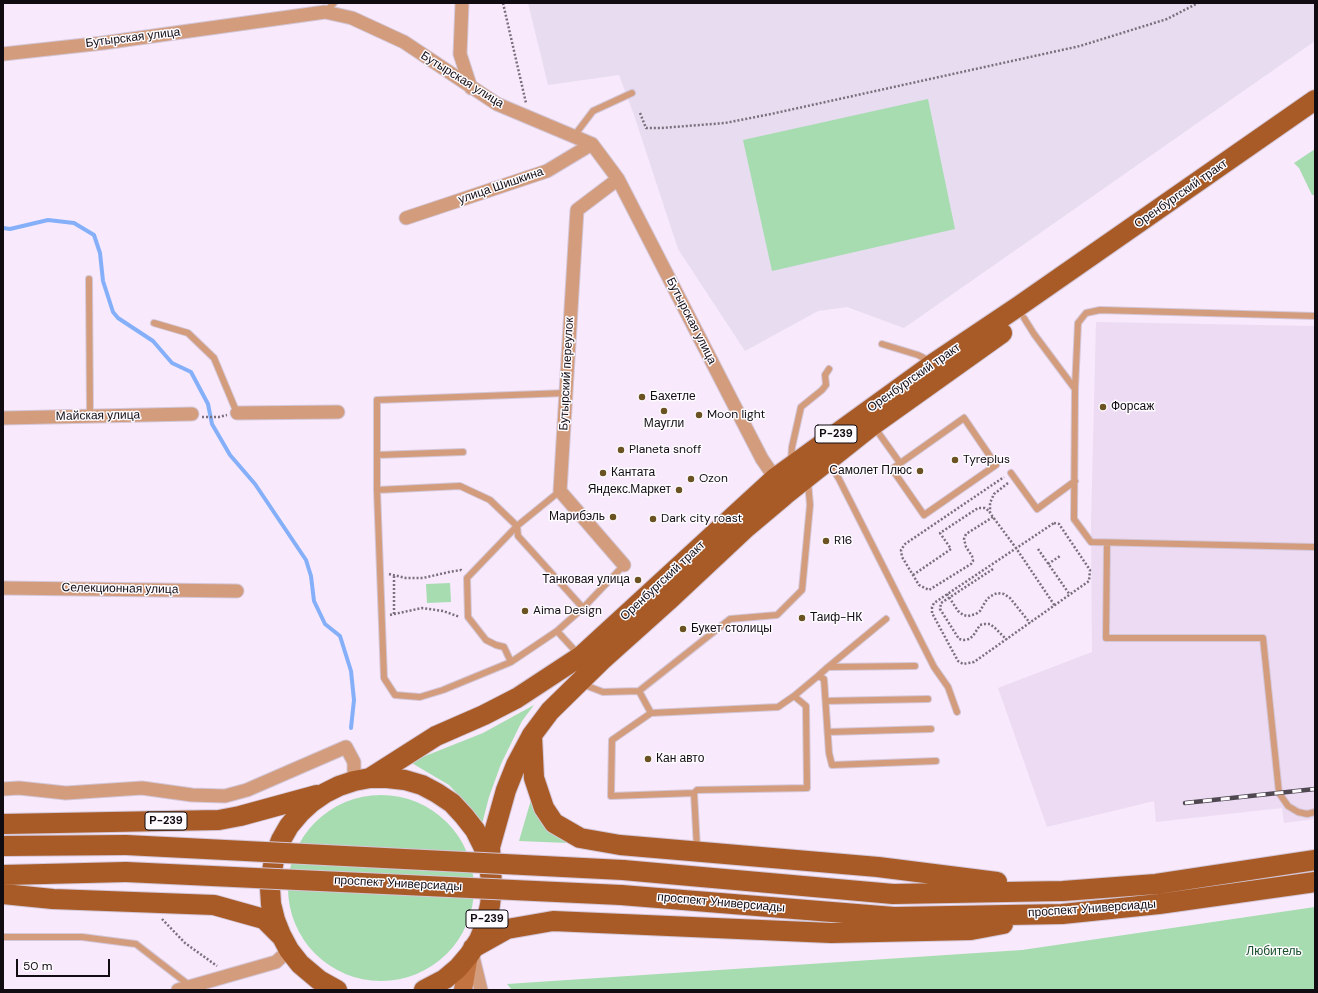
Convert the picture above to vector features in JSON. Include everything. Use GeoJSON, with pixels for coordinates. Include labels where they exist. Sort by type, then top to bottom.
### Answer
{"type":"FeatureCollection","features":[{"type":"Feature","properties":{"kind":"main road","name":"Оренбургский тракт"},"geometry":{"type":"LineString","coordinates":[[362,779],[436,736],[484,716],[517,698],[581,656],[791,475],[934,363],[1019,306],[1315,100]]}},
{"type":"Feature","properties":{"kind":"main road","name":"Оренбургский тракт"},"geometry":{"type":"LineString","coordinates":[[492,887],[490,847],[495,826],[506,790],[516,765],[532,735],[550,711],[578,683],[747,527],[791,475],[828,461],[873,425],[1223,178],[1315,115]]}},
{"type":"Feature","properties":{"kind":"main road"},"geometry":{"type":"LineString","coordinates":[[532,735],[534,778],[544,808],[554,823],[580,838],[620,845],[878,867],[1063,891]]}},
{"type":"Feature","properties":{"kind":"main road","name":"Р-239"},"geometry":{"type":"LineString","coordinates":[[285,943],[275,920],[271,899],[272,871],[275,855],[289,826],[312,802],[339,786],[362,779],[387,778],[405,780],[437,793],[452,803],[464,816],[475,830],[483,846],[489,866],[492,887],[486,923],[479,940],[458,968],[445,979],[424,990]]}},
{"type":"Feature","properties":{"kind":"main road","name":"Р-239"},"geometry":{"type":"LineString","coordinates":[[3,824],[219,820],[240,816],[325,793]]}},
{"type":"Feature","properties":{"kind":"main road","name":"проспект Универсиады"},"geometry":{"type":"LineString","coordinates":[[3,846],[126,845],[623,870],[893,894],[1063,891],[1156,884],[1315,860]]}},
{"type":"Feature","properties":{"kind":"main road","name":"проспект Универсиады"},"geometry":{"type":"LineString","coordinates":[[3,876],[126,872],[621,895],[894,917],[1062,914],[1159,904],[1315,882]]}},
{"type":"Feature","properties":{"kind":"main road","name":"Р-239"},"geometry":{"type":"LineString","coordinates":[[3,894],[53,899],[214,905],[241,911],[264,919],[285,943],[300,964],[324,985],[337,990]]}},
{"type":"Feature","properties":{"kind":"main road"},"geometry":{"type":"LineString","coordinates":[[463,990],[471,952],[507,929],[553,921],[839,933],[971,930],[1062,914]]}},
{"type":"Feature","properties":{"kind":"street"},"geometry":{"type":"LineString","coordinates":[[462,3],[460,54],[471,88]]}},
{"type":"Feature","properties":{"kind":"street","name":"Бутырская улица"},"geometry":{"type":"LineString","coordinates":[[3,54],[103,43],[325,12],[352,18],[404,42],[497,104],[592,144],[618,179],[762,459],[791,475]]}},
{"type":"Feature","properties":{"kind":"street","name":"улица Шишкина"},"geometry":{"type":"LineString","coordinates":[[406,218],[547,171],[592,144]]}},
{"type":"Feature","properties":{"kind":"street","name":"Бутырский переулок"},"geometry":{"type":"LineString","coordinates":[[560,491],[577,210],[618,179]]}},
{"type":"Feature","properties":{"kind":"street"},"geometry":{"type":"LineString","coordinates":[[237,413],[338,412]]}},
{"type":"Feature","properties":{"kind":"street","name":"Майская улица"},"geometry":{"type":"LineString","coordinates":[[3,418],[192,414]]}},
{"type":"Feature","properties":{"kind":"street"},"geometry":{"type":"LineString","coordinates":[[560,491],[624,565]]}},
{"type":"Feature","properties":{"kind":"street","name":"Селекционная улица"},"geometry":{"type":"LineString","coordinates":[[3,588],[237,591]]}},
{"type":"Feature","properties":{"kind":"street"},"geometry":{"type":"LineString","coordinates":[[3,788],[19,788],[66,793],[142,788],[192,795],[225,796],[247,790],[346,747],[362,779]]}},
{"type":"Feature","properties":{"kind":"street"},"geometry":{"type":"LineString","coordinates":[[178,990],[276,962],[285,943]]}},
{"type":"Feature","properties":{"kind":"street"},"geometry":{"type":"LineString","coordinates":[[471,952],[481,990]]}},
{"type":"Feature","properties":{"kind":"lane"},"geometry":{"type":"LineString","coordinates":[[325,12],[334,3]]}},
{"type":"Feature","properties":{"kind":"lane"},"geometry":{"type":"LineString","coordinates":[[574,136],[593,111],[632,93]]}},
{"type":"Feature","properties":{"kind":"lane"},"geometry":{"type":"LineString","coordinates":[[89,279],[90,416]]}},
{"type":"Feature","properties":{"kind":"lane"},"geometry":{"type":"LineString","coordinates":[[1315,316],[1100,310],[1086,313],[1078,323],[1075,389],[1074,518],[1092,542],[1315,546]]}},
{"type":"Feature","properties":{"kind":"lane"},"geometry":{"type":"LineString","coordinates":[[1024,318],[1034,334],[1075,389]]}},
{"type":"Feature","properties":{"kind":"lane"},"geometry":{"type":"LineString","coordinates":[[154,323],[188,333],[214,358],[237,413]]}},
{"type":"Feature","properties":{"kind":"lane"},"geometry":{"type":"LineString","coordinates":[[882,344],[918,355],[934,363]]}},
{"type":"Feature","properties":{"kind":"lane"},"geometry":{"type":"LineString","coordinates":[[578,683],[602,692],[639,691],[730,619],[777,615],[802,590],[810,505],[791,475],[792,447],[801,407],[826,385],[825,375],[829,369]]}},
{"type":"Feature","properties":{"kind":"lane"},"geometry":{"type":"LineString","coordinates":[[566,393],[376,400],[377,490],[384,678],[395,695],[420,697],[443,690],[512,662],[557,631],[584,608],[624,565]]}},
{"type":"Feature","properties":{"kind":"lane"},"geometry":{"type":"LineString","coordinates":[[964,418],[996,465],[924,516],[892,469],[900,463],[964,418]]}},
{"type":"Feature","properties":{"kind":"lane"},"geometry":{"type":"LineString","coordinates":[[873,425],[900,463]]}},
{"type":"Feature","properties":{"kind":"lane"},"geometry":{"type":"LineString","coordinates":[[377,455],[462,452]]}},
{"type":"Feature","properties":{"kind":"lane"},"geometry":{"type":"LineString","coordinates":[[828,461],[839,479],[934,667],[948,687],[956,712]]}},
{"type":"Feature","properties":{"kind":"lane"},"geometry":{"type":"LineString","coordinates":[[1012,476],[1037,509],[1075,481]]}},
{"type":"Feature","properties":{"kind":"lane"},"geometry":{"type":"LineString","coordinates":[[377,490],[460,486],[490,500],[517,526],[518,536],[584,608]]}},
{"type":"Feature","properties":{"kind":"lane"},"geometry":{"type":"LineString","coordinates":[[512,662],[504,647],[486,640],[468,617],[467,578],[517,526],[560,491]]}},
{"type":"Feature","properties":{"kind":"lane"},"geometry":{"type":"LineString","coordinates":[[1107,542],[1106,638],[1263,638],[1279,793],[1288,806],[1298,812],[1307,814],[1315,812]]}},
{"type":"Feature","properties":{"kind":"lane"},"geometry":{"type":"LineString","coordinates":[[794,696],[801,700],[806,706],[807,788],[697,790],[694,792],[611,796],[612,740],[651,713],[778,707],[794,696],[886,619]]}},
{"type":"Feature","properties":{"kind":"lane"},"geometry":{"type":"LineString","coordinates":[[557,631],[581,656]]}},
{"type":"Feature","properties":{"kind":"lane"},"geometry":{"type":"LineString","coordinates":[[828,667],[915,666]]}},
{"type":"Feature","properties":{"kind":"lane"},"geometry":{"type":"LineString","coordinates":[[818,676],[824,679],[829,753],[832,765],[936,762]]}},
{"type":"Feature","properties":{"kind":"lane"},"geometry":{"type":"LineString","coordinates":[[639,691],[651,713]]}},
{"type":"Feature","properties":{"kind":"lane"},"geometry":{"type":"LineString","coordinates":[[826,701],[928,700]]}},
{"type":"Feature","properties":{"kind":"lane"},"geometry":{"type":"LineString","coordinates":[[828,732],[931,729]]}},
{"type":"Feature","properties":{"kind":"lane"},"geometry":{"type":"LineString","coordinates":[[694,792],[697,852]]}},
{"type":"Feature","properties":{"kind":"lane"},"geometry":{"type":"LineString","coordinates":[[3,937],[82,937],[136,944],[191,986]]}},
{"type":"Feature","properties":{"kind":"path"},"geometry":{"type":"LineString","coordinates":[[503,3],[529,117]]}},
{"type":"Feature","properties":{"kind":"path"},"geometry":{"type":"LineString","coordinates":[[640,113],[646,128],[725,123],[771,114],[1080,46],[1167,19],[1198,3]]}},
{"type":"Feature","properties":{"kind":"path"},"geometry":{"type":"LineString","coordinates":[[205,418],[219,417]]}},
{"type":"Feature","properties":{"kind":"path"},"geometry":{"type":"LineString","coordinates":[[990,513],[990,503],[994,494],[1012,476]]}},
{"type":"Feature","properties":{"kind":"path"},"geometry":{"type":"LineString","coordinates":[[993,516],[966,534],[964,539],[966,547],[972,556],[971,564],[929,590],[919,585],[902,557],[902,550],[905,544],[1012,476]]}},
{"type":"Feature","properties":{"kind":"path"},"geometry":{"type":"LineString","coordinates":[[913,575],[951,549],[940,533],[978,508],[985,508],[993,516],[1016,548],[1055,606]]}},
{"type":"Feature","properties":{"kind":"path"},"geometry":{"type":"LineString","coordinates":[[1054,524],[1059,524],[1090,570],[1089,581],[974,662],[963,664],[958,661],[932,613],[934,602],[947,594],[1054,524]]}},
{"type":"Feature","properties":{"kind":"path"},"geometry":{"type":"LineString","coordinates":[[1038,549],[1070,595]]}},
{"type":"Feature","properties":{"kind":"path"},"geometry":{"type":"LineString","coordinates":[[1048,564],[1060,556]]}},
{"type":"Feature","properties":{"kind":"path"},"geometry":{"type":"LineString","coordinates":[[380,569],[391,575],[406,578],[423,578],[461,570],[469,576]]}},
{"type":"Feature","properties":{"kind":"path"},"geometry":{"type":"LineString","coordinates":[[993,570],[941,603],[940,609],[959,639],[969,639],[973,636],[980,625],[990,624],[1007,640]]}},
{"type":"Feature","properties":{"kind":"path"},"geometry":{"type":"LineString","coordinates":[[394,576],[394,614]]}},
{"type":"Feature","properties":{"kind":"path"},"geometry":{"type":"LineString","coordinates":[[947,594],[958,611],[963,615],[968,616],[976,614],[980,611],[987,599],[991,596],[997,593],[1004,594],[1010,598],[1030,623]]}},
{"type":"Feature","properties":{"kind":"path"},"geometry":{"type":"LineString","coordinates":[[381,617],[422,608],[459,617],[468,617]]}},
{"type":"Feature","properties":{"kind":"path"},"geometry":{"type":"LineString","coordinates":[[160,918],[185,943],[223,970]]}},
{"type":"Feature","properties":{"kind":"shaded area"},"geometry":{"type":"Polygon","coordinates":[[[528,3],[1315,3],[1315,41],[904,328],[847,307],[818,311],[745,351],[678,249],[634,115],[619,75],[548,85],[528,3]]]}},
{"type":"Feature","properties":{"kind":"shaded area"},"geometry":{"type":"Polygon","coordinates":[[[1096,322],[1315,326],[1315,819],[1284,823],[1282,808],[1156,822],[1154,801],[1047,827],[998,688],[1092,652],[1091,524],[1096,322]]]}},
{"type":"Feature","properties":{"kind":"green space"},"geometry":{"type":"Polygon","coordinates":[[[928,99],[955,229],[772,271],[743,140],[928,99]]]}},
{"type":"Feature","properties":{"kind":"green space"},"geometry":{"type":"Polygon","coordinates":[[[1315,149],[1315,195],[1312,195],[1299,168],[1294,163],[1315,149]]]}},
{"type":"Feature","properties":{"kind":"green space"},"geometry":{"type":"Polygon","coordinates":[[[450,583],[451,602],[427,603],[426,584],[450,583]]]}},
{"type":"Feature","properties":{"kind":"green space"},"geometry":{"type":"Polygon","coordinates":[[[534,705],[522,721],[501,764],[489,797],[482,824],[470,807],[449,785],[410,762],[483,733],[534,705]]]}},
{"type":"Feature","properties":{"kind":"green space"},"geometry":{"type":"Polygon","coordinates":[[[533,793],[556,836],[568,843],[519,841],[533,793]]]}},
{"type":"Feature","properties":{"kind":"green space"},"geometry":{"type":"Polygon","coordinates":[[[381,795],[399,797],[417,802],[433,811],[447,822],[458,836],[467,852],[472,870],[474,888],[472,906],[467,924],[458,940],[447,954],[433,965],[417,974],[399,979],[381,981],[363,979],[345,974],[329,965],[315,954],[304,940],[295,924],[290,906],[288,888],[290,870],[295,852],[304,836],[315,822],[329,811],[345,802],[363,797],[381,795]]]}},
{"type":"Feature","properties":{"kind":"green space","name":"Любитель"},"geometry":{"type":"Polygon","coordinates":[[[1315,907],[1315,990],[512,990],[507,984],[1022,950],[1315,907]]]}},
{"type":"Feature","properties":{"kind":"waterway"},"geometry":{"type":"LineString","coordinates":[[3,228],[10,229],[48,220],[74,223],[94,235],[100,253],[103,281],[113,312],[118,318],[153,341],[172,363],[191,372],[208,404],[212,424],[230,455],[255,484],[306,560],[311,576],[314,601],[325,624],[340,636],[351,671],[354,700],[351,728]]}},
{"type":"Feature","properties":{"kind":"railway"},"geometry":{"type":"LineString","coordinates":[[1185,803],[1315,789]]}},
{"type":"Feature","properties":{"kind":"place","name":"Бахетле"},"geometry":{"type":"Point","coordinates":[642,397]}},
{"type":"Feature","properties":{"kind":"place","name":"Форсаж"},"geometry":{"type":"Point","coordinates":[1103,407]}},
{"type":"Feature","properties":{"kind":"place","name":"Маугли"},"geometry":{"type":"Point","coordinates":[664,411]}},
{"type":"Feature","properties":{"kind":"place","name":"Moon light"},"geometry":{"type":"Point","coordinates":[699,415]}},
{"type":"Feature","properties":{"kind":"place","name":"Planeta snoff"},"geometry":{"type":"Point","coordinates":[621,450]}},
{"type":"Feature","properties":{"kind":"place","name":"Tyreplus"},"geometry":{"type":"Point","coordinates":[955,460]}},
{"type":"Feature","properties":{"kind":"place","name":"Самолет Плюс"},"geometry":{"type":"Point","coordinates":[920,471]}},
{"type":"Feature","properties":{"kind":"place","name":"Кантата"},"geometry":{"type":"Point","coordinates":[603,473]}},
{"type":"Feature","properties":{"kind":"place","name":"Ozon"},"geometry":{"type":"Point","coordinates":[691,479]}},
{"type":"Feature","properties":{"kind":"place","name":"Яндекс.Маркет"},"geometry":{"type":"Point","coordinates":[679,490]}},
{"type":"Feature","properties":{"kind":"place","name":"Марибэль"},"geometry":{"type":"Point","coordinates":[613,517]}},
{"type":"Feature","properties":{"kind":"place","name":"Dark city roast"},"geometry":{"type":"Point","coordinates":[653,519]}},
{"type":"Feature","properties":{"kind":"place","name":"R16"},"geometry":{"type":"Point","coordinates":[826,541]}},
{"type":"Feature","properties":{"kind":"place","name":"Танковая улица"},"geometry":{"type":"Point","coordinates":[638,580]}},
{"type":"Feature","properties":{"kind":"place","name":"Aima Design"},"geometry":{"type":"Point","coordinates":[525,611]}},
{"type":"Feature","properties":{"kind":"place","name":"Таиф-НК"},"geometry":{"type":"Point","coordinates":[802,618]}},
{"type":"Feature","properties":{"kind":"place","name":"Букет столицы"},"geometry":{"type":"Point","coordinates":[683,629]}},
{"type":"Feature","properties":{"kind":"place","name":"Кан авто"},"geometry":{"type":"Point","coordinates":[648,759]}}]}
